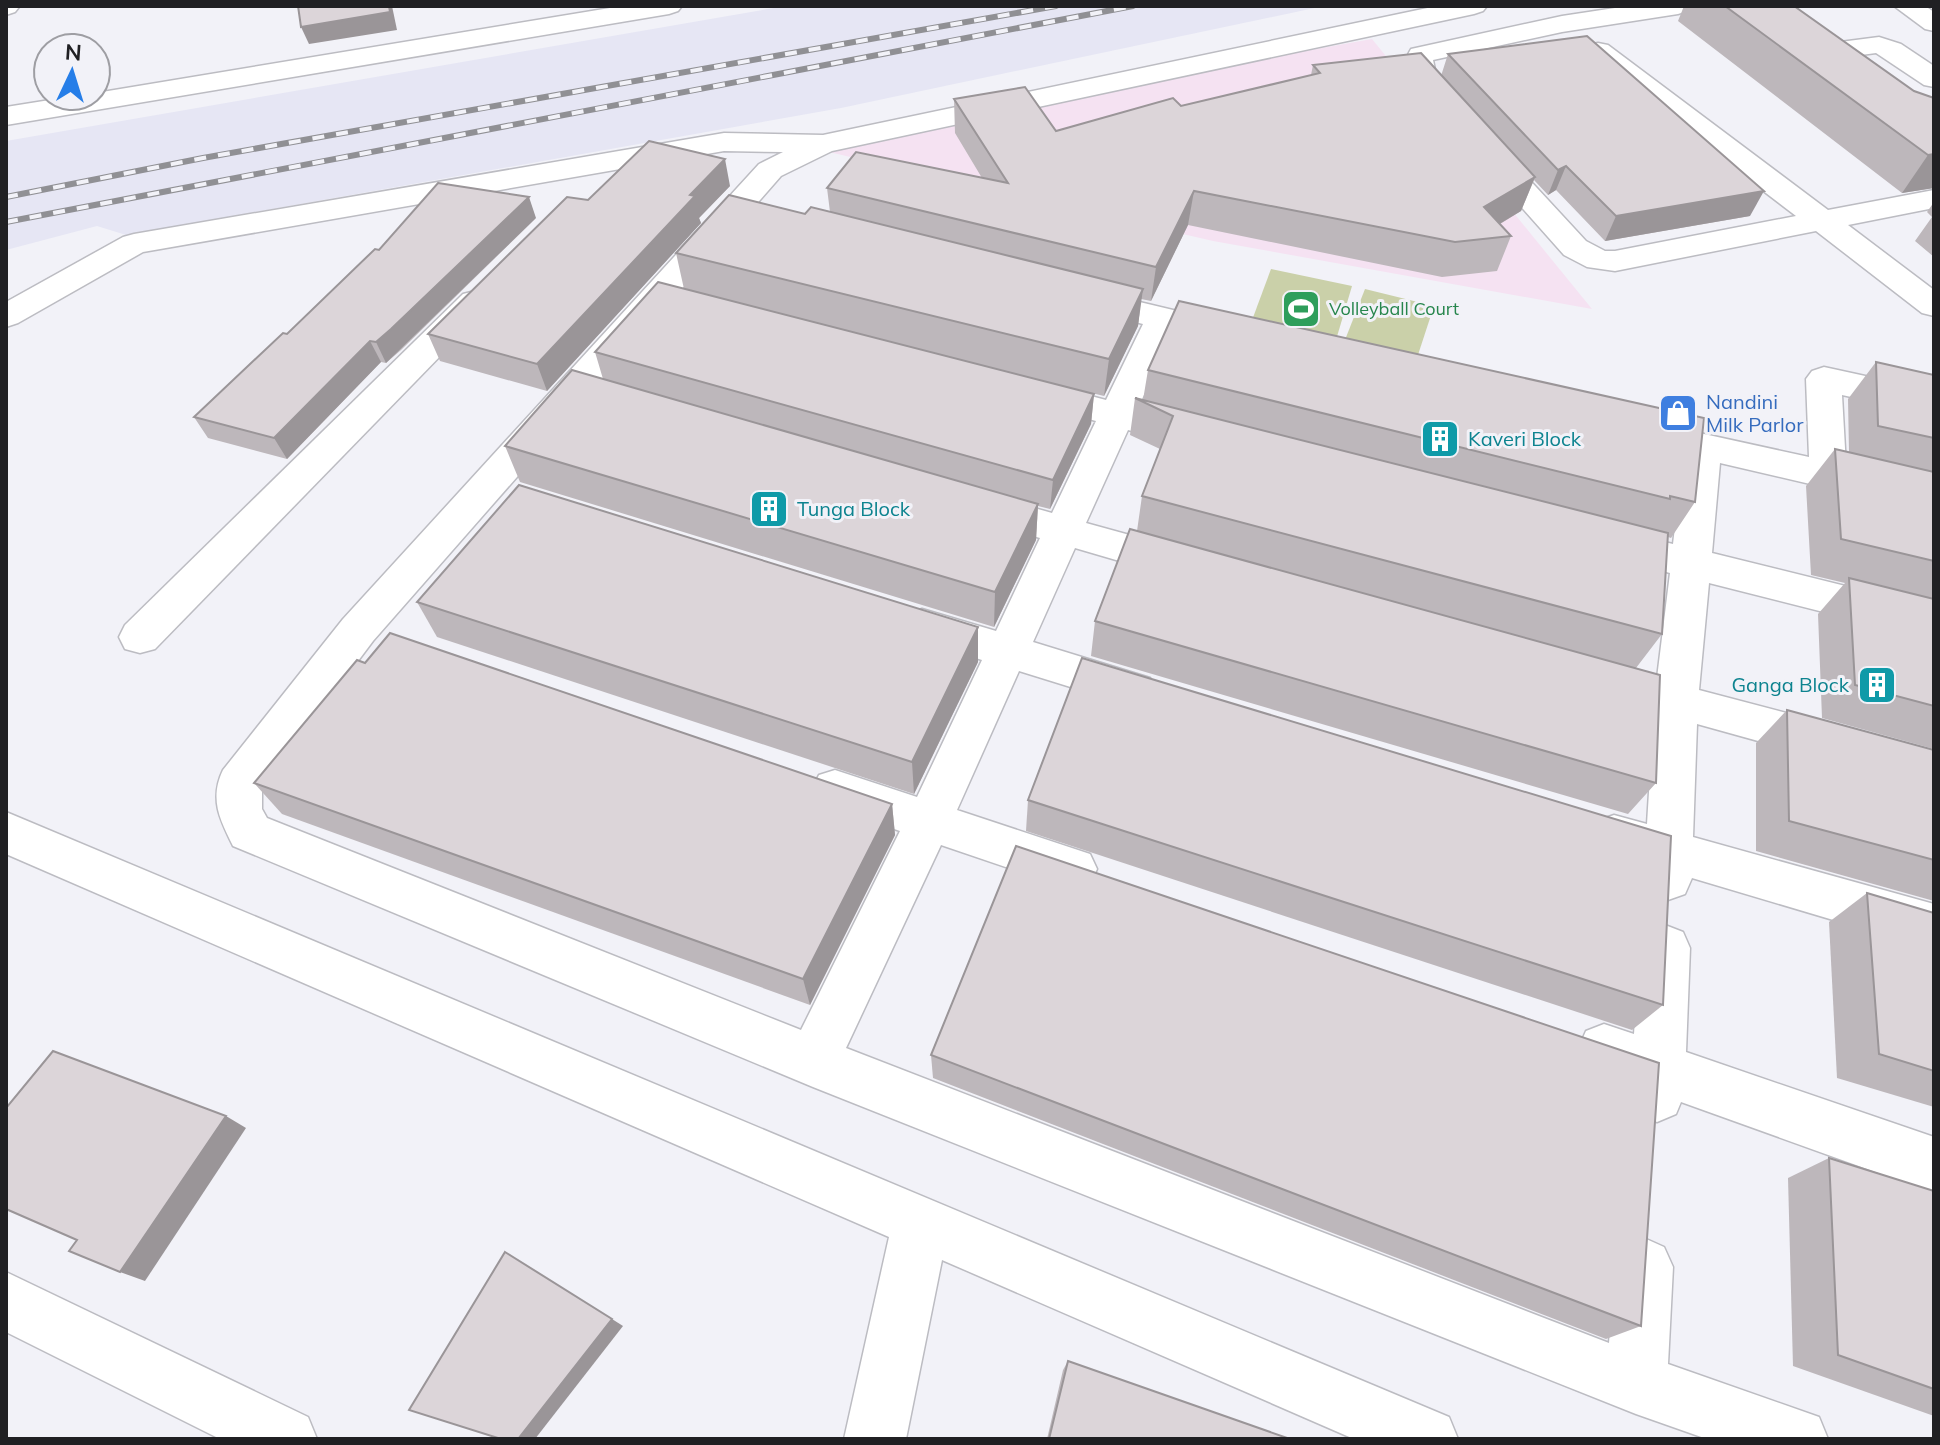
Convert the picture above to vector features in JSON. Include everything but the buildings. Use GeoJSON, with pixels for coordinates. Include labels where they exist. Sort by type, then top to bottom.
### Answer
{"type":"FeatureCollection","features":[{"type":"Feature","properties":{"kind":"street"},"geometry":{"type":"LineString","coordinates":[[6,116],[669,6]]}},
{"type":"Feature","properties":{"kind":"street"},"geometry":{"type":"LineString","coordinates":[[6,316],[134,244],[724,142],[823,144],[1474,6]]}},
{"type":"Feature","properties":{"kind":"street"},"geometry":{"type":"LineString","coordinates":[[1539,6],[1934,306]]}},
{"type":"Feature","properties":{"kind":"street"},"geometry":{"type":"LineString","coordinates":[[1678,6],[1562,24],[1421,55],[1417,67],[1419,74],[1575,248],[1598,260],[1615,261],[1934,199]]}},
{"type":"Feature","properties":{"kind":"street"},"geometry":{"type":"LineString","coordinates":[[1907,6],[1934,23]]}},
{"type":"Feature","properties":{"kind":"street"},"geometry":{"type":"LineString","coordinates":[[1844,79],[1798,46],[1879,45],[1934,79]]}},
{"type":"Feature","properties":{"kind":"street"},"geometry":{"type":"LineString","coordinates":[[823,144],[770,170],[748,215],[655,296],[573,388],[506,495],[358,630],[239,784],[239,811],[250,832],[813,1061],[1636,1384],[1797,1439]]}},
{"type":"Feature","properties":{"kind":"street"},"geometry":{"type":"LineString","coordinates":[[575,201],[615,161]]}},
{"type":"Feature","properties":{"kind":"street"},"geometry":{"type":"LineString","coordinates":[[140,637],[501,275]]}},
{"type":"Feature","properties":{"kind":"street"},"geometry":{"type":"LineString","coordinates":[[1054,292],[1254,340]]}},
{"type":"Feature","properties":{"kind":"street"},"geometry":{"type":"LineString","coordinates":[[655,296],[701,308]]}},
{"type":"Feature","properties":{"kind":"street"},"geometry":{"type":"LineString","coordinates":[[813,1061],[929,820],[1162,318]]}},
{"type":"Feature","properties":{"kind":"street"},"geometry":{"type":"LineString","coordinates":[[1828,476],[1824,379],[1934,403]]}},
{"type":"Feature","properties":{"kind":"street"},"geometry":{"type":"LineString","coordinates":[[993,383],[1222,442]]}},
{"type":"Feature","properties":{"kind":"street"},"geometry":{"type":"LineString","coordinates":[[573,388],[618,402]]}},
{"type":"Feature","properties":{"kind":"street"},"geometry":{"type":"LineString","coordinates":[[1610,425],[1934,499]]}},
{"type":"Feature","properties":{"kind":"street"},"geometry":{"type":"LineString","coordinates":[[1653,1147],[1676,702],[1703,447]]}},
{"type":"Feature","properties":{"kind":"street"},"geometry":{"type":"LineString","coordinates":[[939,495],[1215,573]]}},
{"type":"Feature","properties":{"kind":"street"},"geometry":{"type":"LineString","coordinates":[[1570,533],[1934,624]]}},
{"type":"Feature","properties":{"kind":"street"},"geometry":{"type":"LineString","coordinates":[[887,614],[1172,701]]}},
{"type":"Feature","properties":{"kind":"street"},"geometry":{"type":"LineString","coordinates":[[358,630],[403,645]]}},
{"type":"Feature","properties":{"kind":"street"},"geometry":{"type":"LineString","coordinates":[[1569,672],[1934,771]]}},
{"type":"Feature","properties":{"kind":"street"},"geometry":{"type":"LineString","coordinates":[[794,775],[1108,881]]}},
{"type":"Feature","properties":{"kind":"street"},"geometry":{"type":"LineString","coordinates":[[1579,824],[1934,927]]}},
{"type":"Feature","properties":{"kind":"street"},"geometry":{"type":"LineString","coordinates":[[6,832],[1427,1439]]}},
{"type":"Feature","properties":{"kind":"street"},"geometry":{"type":"LineString","coordinates":[[1570,1038],[1934,1165]]}},
{"type":"Feature","properties":{"kind":"street"},"geometry":{"type":"LineString","coordinates":[[1636,1384],[1648,1210]]}},
{"type":"Feature","properties":{"kind":"street"},"geometry":{"type":"LineString","coordinates":[[875,1439],[921,1223]]}},
{"type":"Feature","properties":{"kind":"street"},"geometry":{"type":"LineString","coordinates":[[6,1301],[286,1439]]}},
{"type":"Feature","properties":{"kind":"shaded area"},"geometry":{"type":"Polygon","coordinates":[[[785,6],[1324,6],[841,108],[126,235],[97,226],[6,250],[6,141],[785,6]]]}},
{"type":"Feature","properties":{"kind":"shaded area"},"geometry":{"type":"Polygon","coordinates":[[[1372,39],[1592,309],[1213,241],[790,143],[1372,39]]]}},
{"type":"Feature","properties":{"kind":"green space","name":"Volleyball Court"},"geometry":{"type":"Polygon","coordinates":[[[1271,269],[1352,286],[1333,350],[1248,331],[1271,269]]]}},
{"type":"Feature","properties":{"kind":"green space"},"geometry":{"type":"Polygon","coordinates":[[[1365,289],[1434,306],[1415,364],[1343,345],[1365,289]]]}},
{"type":"Feature","properties":{"kind":"railway"},"geometry":{"type":"LineString","coordinates":[[6,197],[203,158],[1056,6]]}},
{"type":"Feature","properties":{"kind":"railway"},"geometry":{"type":"LineString","coordinates":[[6,222],[1133,6]]}},
{"type":"Feature","properties":{"kind":"place","name":"Volleyball Court"},"geometry":{"type":"Point","coordinates":[1301,309]}},
{"type":"Feature","properties":{"kind":"place","name":"Nandini Milk Parlor"},"geometry":{"type":"Point","coordinates":[1678,413]}},
{"type":"Feature","properties":{"kind":"place","name":"Kaveri Block"},"geometry":{"type":"Point","coordinates":[1440,439]}},
{"type":"Feature","properties":{"kind":"place","name":"Tunga Block"},"geometry":{"type":"Point","coordinates":[769,509]}},
{"type":"Feature","properties":{"kind":"place","name":"Ganga Block"},"geometry":{"type":"Point","coordinates":[1877,685]}}]}
